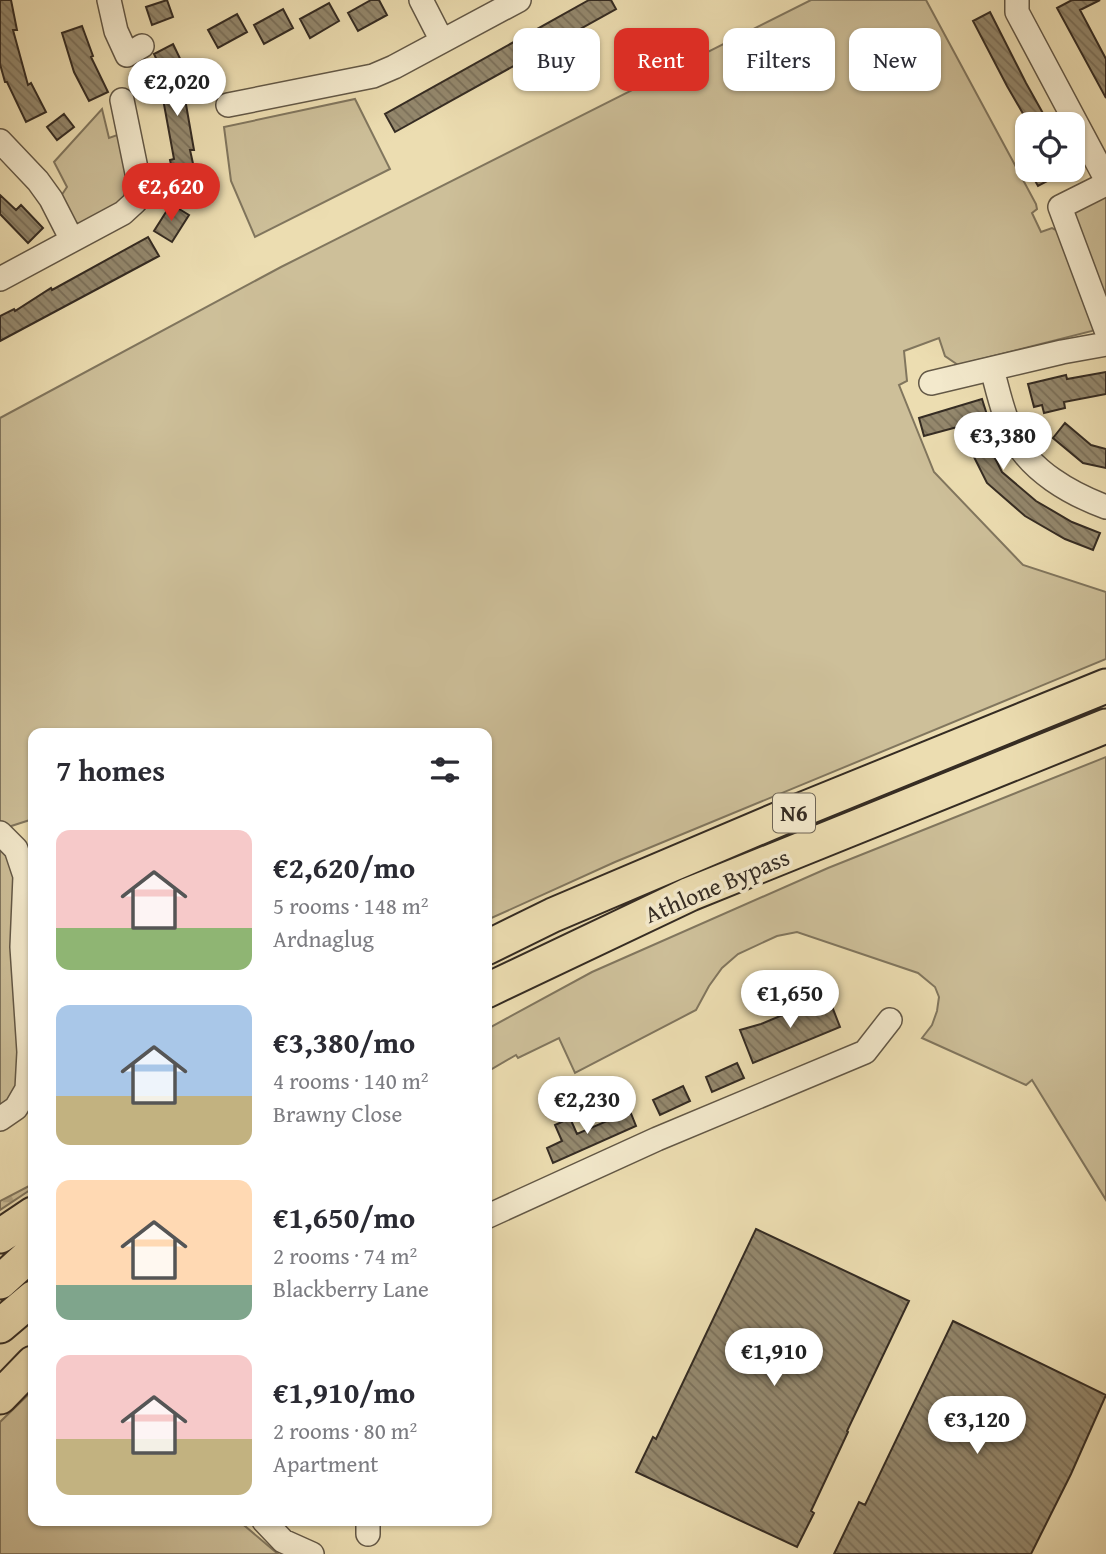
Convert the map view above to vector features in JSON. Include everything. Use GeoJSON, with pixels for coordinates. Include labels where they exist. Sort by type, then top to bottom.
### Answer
{"type":"FeatureCollection","features":[{"type":"Feature","properties":{"kind":"highway","name":"Athlone Bypass"},"geometry":{"type":"LineString","coordinates":[[492,945],[565,909],[1106,686]]}},
{"type":"Feature","properties":{"kind":"highway","name":"Athlone Bypass"},"geometry":{"type":"LineString","coordinates":[[492,988],[690,894],[1106,726]]}},
{"type":"Feature","properties":{"kind":"highway","name":"N6"},"geometry":{"type":"LineString","coordinates":[[492,1003],[690,894]]}},
{"type":"Feature","properties":{"kind":"highway"},"geometry":{"type":"LineString","coordinates":[[0,1236],[28,1217]]}},
{"type":"Feature","properties":{"kind":"highway"},"geometry":{"type":"LineString","coordinates":[[0,1282],[28,1257]]}},
{"type":"Feature","properties":{"kind":"highway"},"geometry":{"type":"LineString","coordinates":[[0,1326],[28,1302]]}},
{"type":"Feature","properties":{"kind":"highway"},"geometry":{"type":"LineString","coordinates":[[0,1397],[28,1368]]}},
{"type":"Feature","properties":{"kind":"street"},"geometry":{"type":"LineString","coordinates":[[109,0],[116,31],[127,55],[142,46]]}},
{"type":"Feature","properties":{"kind":"street"},"geometry":{"type":"LineString","coordinates":[[421,0],[442,41]]}},
{"type":"Feature","properties":{"kind":"street"},"geometry":{"type":"LineString","coordinates":[[228,105],[373,76],[519,0]]}},
{"type":"Feature","properties":{"kind":"street"},"geometry":{"type":"LineString","coordinates":[[1017,0],[1017,12],[1106,178]]}},
{"type":"Feature","properties":{"kind":"street"},"geometry":{"type":"LineString","coordinates":[[0,279],[132,206],[137,197],[139,183],[122,100]]}},
{"type":"Feature","properties":{"kind":"street"},"geometry":{"type":"LineString","coordinates":[[0,141],[38,181],[51,199],[72,240]]}},
{"type":"Feature","properties":{"kind":"street"},"geometry":{"type":"LineString","coordinates":[[1106,184],[1051,211],[1106,330]]}},
{"type":"Feature","properties":{"kind":"street"},"geometry":{"type":"LineString","coordinates":[[931,383],[1106,344]]}},
{"type":"Feature","properties":{"kind":"street"},"geometry":{"type":"LineString","coordinates":[[992,369],[1012,434],[1027,456],[1057,483],[1106,507]]}},
{"type":"Feature","properties":{"kind":"street"},"geometry":{"type":"LineString","coordinates":[[0,832],[16,849],[25,876],[22,947],[28,1037]]}},
{"type":"Feature","properties":{"kind":"street"},"geometry":{"type":"LineString","coordinates":[[492,1214],[657,1139],[865,1052],[890,1020]]}},
{"type":"Feature","properties":{"kind":"street"},"geometry":{"type":"LineString","coordinates":[[0,1119],[16,1108],[27,1089],[28,1070]]}},
{"type":"Feature","properties":{"kind":"street"},"geometry":{"type":"LineString","coordinates":[[269,1526],[283,1541],[312,1554]]}},
{"type":"Feature","properties":{"kind":"green space"},"geometry":{"type":"Polygon","coordinates":[[[811,0],[926,0],[1015,165],[1015,182],[1024,182],[1036,204],[1037,209],[1032,213],[1041,232],[1052,228],[1058,231],[1094,328],[1092,331],[958,365],[945,356],[939,338],[904,351],[907,381],[899,385],[934,472],[1023,565],[1106,592],[1106,659],[615,862],[492,918],[492,728],[28,728],[28,821],[5,828],[0,823],[0,418],[281,267],[630,91],[709,91],[709,51],[723,44],[723,91],[835,91],[835,28],[755,28],[811,0]]]}},
{"type":"Feature","properties":{"kind":"green space"},"geometry":{"type":"Polygon","coordinates":[[[355,99],[390,169],[255,237],[231,181],[224,127],[355,99]]]}},
{"type":"Feature","properties":{"kind":"green space"},"geometry":{"type":"Polygon","coordinates":[[[102,109],[109,138],[123,133],[130,184],[128,198],[80,225],[73,221],[61,196],[67,187],[54,162],[102,109]]]}},
{"type":"Feature","properties":{"kind":"green space"},"geometry":{"type":"Polygon","coordinates":[[[1106,195],[1106,302],[1074,213],[1106,195]]]}},
{"type":"Feature","properties":{"kind":"green space"},"geometry":{"type":"Polygon","coordinates":[[[1106,757],[1106,1200],[1032,1080],[1026,1085],[922,1038],[932,1025],[937,1011],[939,997],[935,987],[918,973],[797,932],[777,936],[738,954],[722,968],[696,1010],[575,1073],[559,1038],[518,1058],[516,1055],[492,1069],[492,1026],[592,972],[828,868],[1106,757]]]}},
{"type":"Feature","properties":{"kind":"green space"},"geometry":{"type":"Polygon","coordinates":[[[0,842],[13,870],[21,1083],[0,1110],[0,842]]]}},
{"type":"Feature","properties":{"kind":"green space"},"geometry":{"type":"Polygon","coordinates":[[[28,1187],[28,1191],[0,1210],[0,1201],[28,1187]]]}},
{"type":"Feature","properties":{"kind":"green space"},"geometry":{"type":"Polygon","coordinates":[[[28,1395],[28,1526],[245,1526],[278,1554],[0,1554],[0,1422],[28,1395]]]}},
{"type":"Feature","properties":{"kind":"building"},"geometry":{"type":"Polygon","coordinates":[[[0,0],[11,0],[17,30],[13,30],[28,85],[31,83],[46,112],[26,122],[5,82],[0,64],[0,0]]]}},
{"type":"Feature","properties":{"kind":"building"},"geometry":{"type":"Polygon","coordinates":[[[167,0],[173,17],[152,25],[146,7],[167,0]]]}},
{"type":"Feature","properties":{"kind":"building"},"geometry":{"type":"Polygon","coordinates":[[[371,0],[379,0],[387,15],[358,31],[348,13],[371,0]]]}},
{"type":"Feature","properties":{"kind":"building"},"geometry":{"type":"Polygon","coordinates":[[[589,0],[611,0],[616,9],[582,28],[539,28],[589,0]]]}},
{"type":"Feature","properties":{"kind":"building"},"geometry":{"type":"Polygon","coordinates":[[[1072,0],[1100,0],[1080,10],[1106,59],[1106,98],[1057,8],[1072,0]]]}},
{"type":"Feature","properties":{"kind":"building"},"geometry":{"type":"Polygon","coordinates":[[[329,3],[339,21],[310,38],[300,19],[329,3]]]}},
{"type":"Feature","properties":{"kind":"building"},"geometry":{"type":"Polygon","coordinates":[[[283,9],[293,28],[264,44],[254,25],[283,9]]]}},
{"type":"Feature","properties":{"kind":"building"},"geometry":{"type":"Polygon","coordinates":[[[990,12],[1042,112],[1022,112],[973,21],[990,12]]]}},
{"type":"Feature","properties":{"kind":"building"},"geometry":{"type":"Polygon","coordinates":[[[237,14],[247,32],[218,48],[208,30],[237,14]]]}},
{"type":"Feature","properties":{"kind":"building"},"geometry":{"type":"Polygon","coordinates":[[[82,26],[93,56],[91,57],[108,92],[89,101],[74,72],[62,33],[82,26]]]}},
{"type":"Feature","properties":{"kind":"building"},"geometry":{"type":"Polygon","coordinates":[[[513,42],[513,66],[395,132],[385,114],[513,42]]]}},
{"type":"Feature","properties":{"kind":"building"},"geometry":{"type":"Polygon","coordinates":[[[173,44],[187,73],[181,76],[194,150],[190,150],[198,186],[177,191],[170,160],[174,159],[161,88],[169,86],[154,54],[173,44]]]}},
{"type":"Feature","properties":{"kind":"building"},"geometry":{"type":"Polygon","coordinates":[[[64,114],[74,127],[57,140],[47,127],[64,114]]]}},
{"type":"Feature","properties":{"kind":"building"},"geometry":{"type":"Polygon","coordinates":[[[0,195],[16,210],[21,205],[43,228],[28,243],[0,214],[0,195]]]}},
{"type":"Feature","properties":{"kind":"building"},"geometry":{"type":"Polygon","coordinates":[[[171,204],[189,215],[172,242],[154,231],[171,204]]]}},
{"type":"Feature","properties":{"kind":"building"},"geometry":{"type":"Polygon","coordinates":[[[148,237],[159,256],[0,341],[0,316],[14,309],[15,311],[51,288],[52,290],[148,237]]]}},
{"type":"Feature","properties":{"kind":"building"},"geometry":{"type":"Polygon","coordinates":[[[1106,372],[1106,394],[1064,402],[1065,408],[1044,413],[1042,405],[1034,407],[1028,384],[1066,375],[1067,379],[1106,372]]]}},
{"type":"Feature","properties":{"kind":"building"},"geometry":{"type":"Polygon","coordinates":[[[982,399],[988,418],[979,420],[985,448],[989,446],[1002,472],[1036,501],[1072,522],[1100,533],[1093,550],[1065,539],[1025,516],[987,483],[969,447],[966,448],[961,426],[924,436],[919,418],[982,399]]]}},
{"type":"Feature","properties":{"kind":"building"},"geometry":{"type":"Polygon","coordinates":[[[1065,423],[1091,445],[1106,449],[1106,468],[1083,463],[1053,438],[1065,423]]]}},
{"type":"Feature","properties":{"kind":"building"},"geometry":{"type":"Polygon","coordinates":[[[828,996],[840,1027],[753,1063],[740,1030],[828,996]]]}},
{"type":"Feature","properties":{"kind":"building"},"geometry":{"type":"Polygon","coordinates":[[[737,1063],[744,1078],[712,1092],[706,1077],[737,1063]]]}},
{"type":"Feature","properties":{"kind":"building"},"geometry":{"type":"Polygon","coordinates":[[[683,1086],[690,1101],[660,1115],[653,1100],[683,1086]]]}},
{"type":"Feature","properties":{"kind":"building"},"geometry":{"type":"Polygon","coordinates":[[[630,1111],[636,1126],[553,1163],[547,1148],[562,1141],[555,1125],[570,1118],[577,1134],[630,1111]]]}},
{"type":"Feature","properties":{"kind":"building"},"geometry":{"type":"Polygon","coordinates":[[[756,1229],[909,1301],[847,1431],[811,1511],[814,1513],[797,1547],[636,1472],[653,1437],[656,1439],[756,1229]]]}},
{"type":"Feature","properties":{"kind":"building"},"geometry":{"type":"Polygon","coordinates":[[[953,1321],[1106,1395],[1031,1554],[834,1554],[859,1502],[865,1505],[953,1321]]]}}]}
